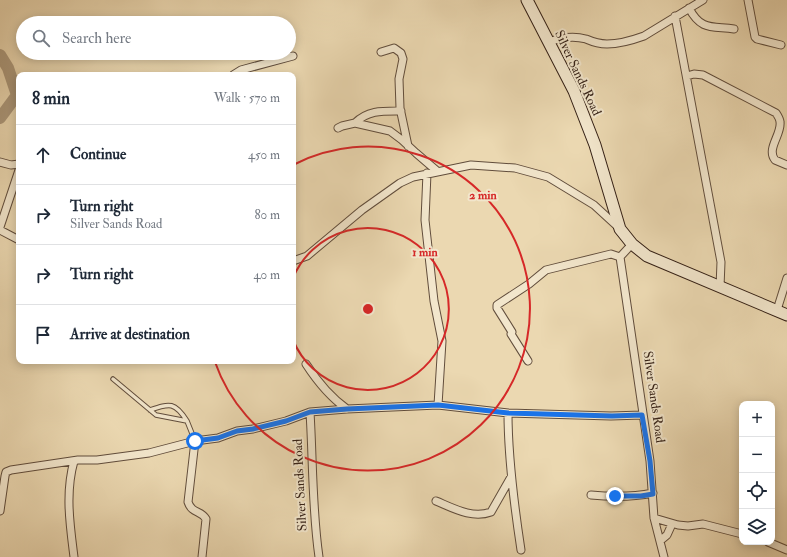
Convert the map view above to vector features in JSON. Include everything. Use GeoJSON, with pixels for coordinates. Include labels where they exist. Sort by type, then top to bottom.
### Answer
{"type":"FeatureCollection","features":[{"type":"Feature","properties":{"kind":"street","name":"Silver Sands Road"},"geometry":{"type":"LineString","coordinates":[[527,0],[574,91],[595,145],[620,229]]}},
{"type":"Feature","properties":{"kind":"street"},"geometry":{"type":"LineString","coordinates":[[548,42],[560,38],[570,37],[584,39],[595,43],[607,44],[635,39],[644,36],[703,0]]}},
{"type":"Feature","properties":{"kind":"street"},"geometry":{"type":"LineString","coordinates":[[748,0],[755,37],[757,39],[781,45]]}},
{"type":"Feature","properties":{"kind":"street"},"geometry":{"type":"LineString","coordinates":[[689,8],[699,23],[713,27],[734,29]]}},
{"type":"Feature","properties":{"kind":"street"},"geometry":{"type":"LineString","coordinates":[[675,16],[721,262],[720,287]]}},
{"type":"Feature","properties":{"kind":"street"},"geometry":{"type":"LineString","coordinates":[[381,52],[394,48],[401,52],[403,59],[399,79],[401,111],[408,146]]}},
{"type":"Feature","properties":{"kind":"street"},"geometry":{"type":"LineString","coordinates":[[238,72],[278,60]]}},
{"type":"Feature","properties":{"kind":"street"},"geometry":{"type":"LineString","coordinates":[[687,76],[694,74],[703,75],[776,114],[780,122],[780,126],[772,154],[775,160],[787,165]]}},
{"type":"Feature","properties":{"kind":"street"},"geometry":{"type":"LineString","coordinates":[[338,128],[355,123],[364,116],[375,112],[401,111]]}},
{"type":"Feature","properties":{"kind":"street"},"geometry":{"type":"LineString","coordinates":[[355,123],[390,131],[437,171]]}},
{"type":"Feature","properties":{"kind":"street"},"geometry":{"type":"LineString","coordinates":[[0,162],[11,165],[16,164]]}},
{"type":"Feature","properties":{"kind":"street"},"geometry":{"type":"LineString","coordinates":[[296,260],[307,256],[362,210],[400,183],[427,173],[471,165],[515,168],[548,177],[594,205],[620,229],[632,244],[647,256],[782,312],[787,278]]}},
{"type":"Feature","properties":{"kind":"street"},"geometry":{"type":"LineString","coordinates":[[427,173],[425,220],[434,301],[442,341],[438,405]]}},
{"type":"Feature","properties":{"kind":"street"},"geometry":{"type":"LineString","coordinates":[[16,179],[0,229],[16,238]]}},
{"type":"Feature","properties":{"kind":"street"},"geometry":{"type":"LineString","coordinates":[[528,361],[511,334],[512,332],[497,308],[497,305],[529,284],[546,270],[611,254],[620,257],[632,244]]}},
{"type":"Feature","properties":{"kind":"street","name":"Silver Sands Road"},"geometry":{"type":"LineString","coordinates":[[620,257],[642,415],[650,461],[654,518],[664,557]]}},
{"type":"Feature","properties":{"kind":"street"},"geometry":{"type":"LineString","coordinates":[[306,364],[322,386],[347,409]]}},
{"type":"Feature","properties":{"kind":"street"},"geometry":{"type":"LineString","coordinates":[[0,511],[6,472],[11,470],[74,461],[149,454],[195,441],[218,438],[237,431],[253,429],[286,421],[310,412],[438,405],[508,413],[612,416],[642,415]]}},
{"type":"Feature","properties":{"kind":"street","name":"Silver Sands Road"},"geometry":{"type":"LineString","coordinates":[[310,412],[312,477],[319,557]]}},
{"type":"Feature","properties":{"kind":"street"},"geometry":{"type":"LineString","coordinates":[[508,413],[508,441],[511,477],[521,550]]}},
{"type":"Feature","properties":{"kind":"street"},"geometry":{"type":"LineString","coordinates":[[195,441],[188,502],[192,509],[203,515],[206,519],[202,557]]}},
{"type":"Feature","properties":{"kind":"street"},"geometry":{"type":"LineString","coordinates":[[74,461],[70,476],[69,492],[74,557]]}},
{"type":"Feature","properties":{"kind":"street"},"geometry":{"type":"LineString","coordinates":[[436,501],[470,514],[485,514],[491,512],[511,477]]}},
{"type":"Feature","properties":{"kind":"street"},"geometry":{"type":"LineString","coordinates":[[592,495],[641,496],[653,494]]}},
{"type":"Feature","properties":{"kind":"street"},"geometry":{"type":"LineString","coordinates":[[654,518],[672,524],[688,526],[703,524],[739,533]]}},
{"type":"Feature","properties":{"kind":"street"},"geometry":{"type":"LineString","coordinates":[[660,540],[667,535],[672,524]]}},
{"type":"Feature","properties":{"kind":"street"},"geometry":{"type":"LineString","coordinates":[[775,545],[787,550]]}},
{"type":"Feature","properties":{"kind":"lane"},"geometry":{"type":"LineString","coordinates":[[113,379],[160,417],[187,421]]}},
{"type":"Feature","properties":{"kind":"lane"},"geometry":{"type":"LineString","coordinates":[[150,410],[164,405],[170,405],[178,408],[187,421],[195,441]]}},
{"type":"Feature","properties":{"kind":"waterway"},"geometry":{"type":"LineString","coordinates":[[0,55],[8,68],[16,92]]}},
{"type":"Feature","properties":{"kind":"waterway"},"geometry":{"type":"LineString","coordinates":[[0,118],[16,96]]}},
{"type":"Feature","properties":{"kind":"route"},"geometry":{"type":"LineString","coordinates":[[195,441],[218,438],[237,431],[253,429],[286,421],[310,412],[347,409],[438,405],[508,413],[612,416],[642,415],[650,461],[653,494],[641,496],[615,496]]}}]}
